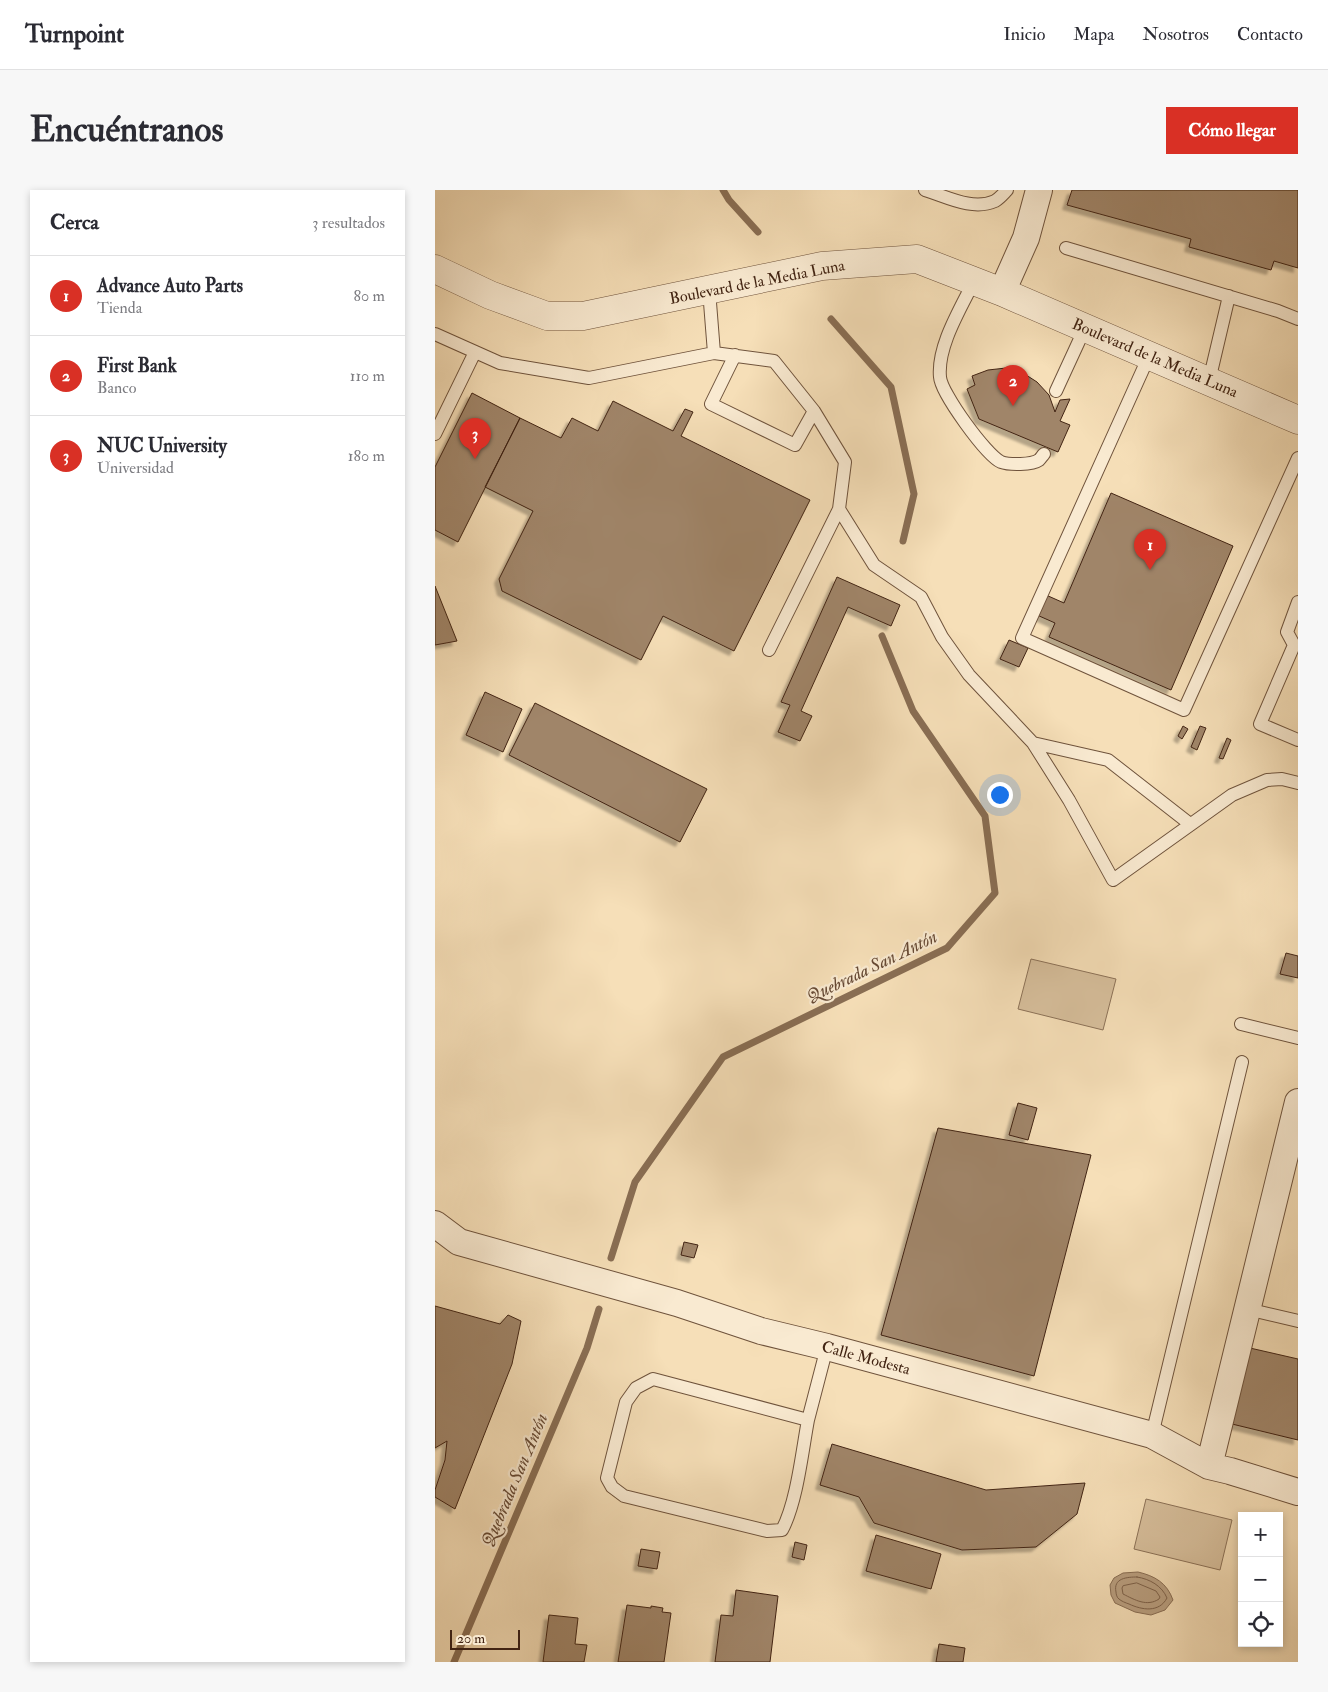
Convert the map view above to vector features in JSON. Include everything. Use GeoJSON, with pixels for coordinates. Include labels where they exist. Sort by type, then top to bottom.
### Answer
{"type":"FeatureCollection","features":[{"type":"Feature","properties":{"kind":"street"},"geometry":{"type":"LineString","coordinates":[[1002,292],[1025,238],[1039,190]]}},
{"type":"Feature","properties":{"kind":"street","name":"Boulevard de la Media Luna"},"geometry":{"type":"LineString","coordinates":[[435,269],[490,295],[547,316],[583,316],[822,266],[917,259],[1002,292],[1298,420]]}},
{"type":"Feature","properties":{"kind":"street"},"geometry":{"type":"LineString","coordinates":[[1209,1466],[1298,1102]]}},
{"type":"Feature","properties":{"kind":"street","name":"Calle Modesta"},"geometry":{"type":"LineString","coordinates":[[435,1224],[459,1242],[677,1303],[761,1331],[827,1347],[1152,1435],[1209,1466],[1298,1492]]}},
{"type":"Feature","properties":{"kind":"lane"},"geometry":{"type":"LineString","coordinates":[[925,190],[979,205],[997,200],[1007,190]]}},
{"type":"Feature","properties":{"kind":"lane"},"geometry":{"type":"LineString","coordinates":[[1066,248],[1229,296],[1298,319]]}},
{"type":"Feature","properties":{"kind":"lane"},"geometry":{"type":"LineString","coordinates":[[973,281],[941,352],[939,378],[948,397],[981,445],[1002,462],[1024,464],[1038,461],[1043,454]]}},
{"type":"Feature","properties":{"kind":"lane"},"geometry":{"type":"LineString","coordinates":[[709,290],[713,353]]}},
{"type":"Feature","properties":{"kind":"lane"},"geometry":{"type":"LineString","coordinates":[[1209,381],[1229,296]]}},
{"type":"Feature","properties":{"kind":"lane"},"geometry":{"type":"LineString","coordinates":[[1057,391],[1085,328]]}},
{"type":"Feature","properties":{"kind":"lane"},"geometry":{"type":"LineString","coordinates":[[435,334],[500,363],[589,378],[713,353],[774,361],[814,411],[845,462],[839,509],[769,650]]}},
{"type":"Feature","properties":{"kind":"lane"},"geometry":{"type":"LineString","coordinates":[[435,434],[475,352]]}},
{"type":"Feature","properties":{"kind":"lane"},"geometry":{"type":"LineString","coordinates":[[735,356],[711,404],[795,445],[814,411]]}},
{"type":"Feature","properties":{"kind":"lane"},"geometry":{"type":"LineString","coordinates":[[1149,356],[1022,638],[1184,710],[1298,458]]}},
{"type":"Feature","properties":{"kind":"lane"},"geometry":{"type":"LineString","coordinates":[[839,509],[873,565],[921,596],[942,638],[969,675],[1033,743],[1069,800],[1113,880],[1232,795],[1267,780],[1298,783]]}},
{"type":"Feature","properties":{"kind":"lane"},"geometry":{"type":"LineString","coordinates":[[1298,602],[1287,632],[1296,645],[1260,724],[1298,740]]}},
{"type":"Feature","properties":{"kind":"lane"},"geometry":{"type":"LineString","coordinates":[[1033,743],[1108,760],[1189,824]]}},
{"type":"Feature","properties":{"kind":"lane"},"geometry":{"type":"LineString","coordinates":[[1241,1024],[1298,1038]]}},
{"type":"Feature","properties":{"kind":"lane"},"geometry":{"type":"LineString","coordinates":[[1152,1435],[1243,1062]]}},
{"type":"Feature","properties":{"kind":"lane"},"geometry":{"type":"LineString","coordinates":[[1247,1309],[1298,1321]]}},
{"type":"Feature","properties":{"kind":"lane"},"geometry":{"type":"LineString","coordinates":[[808,1420],[653,1379],[636,1388],[626,1402],[607,1478],[612,1487],[624,1496],[767,1531],[782,1530],[787,1520],[798,1476],[808,1420],[827,1347]]}},
{"type":"Feature","properties":{"kind":"shaded area"},"geometry":{"type":"Polygon","coordinates":[[[1031,959],[1116,979],[1103,1030],[1018,1009],[1031,959]]]}},
{"type":"Feature","properties":{"kind":"shaded area"},"geometry":{"type":"Polygon","coordinates":[[[1146,1499],[1232,1520],[1220,1570],[1134,1549],[1146,1499]]]}},
{"type":"Feature","properties":{"kind":"water"},"geometry":{"type":"Polygon","coordinates":[[[1138,1572],[1155,1578],[1167,1589],[1173,1600],[1165,1610],[1151,1615],[1135,1612],[1115,1603],[1111,1595],[1110,1585],[1114,1578],[1123,1573],[1138,1572]]]}},
{"type":"Feature","properties":{"kind":"building"},"geometry":{"type":"Polygon","coordinates":[[[1072,190],[1298,190],[1298,268],[1274,261],[1271,270],[1189,247],[1191,239],[1067,205],[1072,190]]]}},
{"type":"Feature","properties":{"kind":"building"},"geometry":{"type":"Polygon","coordinates":[[[1006,368],[1023,373],[1037,382],[1049,395],[1055,412],[1060,400],[1070,399],[1060,421],[1070,425],[1058,452],[979,419],[967,389],[975,385],[972,376],[988,370],[1006,368]]]}},
{"type":"Feature","properties":{"kind":"building"},"geometry":{"type":"Polygon","coordinates":[[[472,393],[520,418],[458,542],[435,530],[435,467],[472,393]]]}},
{"type":"Feature","properties":{"kind":"building"},"geometry":{"type":"Polygon","coordinates":[[[613,401],[673,431],[685,409],[693,412],[681,436],[810,500],[734,651],[663,616],[641,660],[502,591],[499,579],[533,511],[485,487],[520,418],[561,438],[572,418],[598,431],[613,401]]]}},
{"type":"Feature","properties":{"kind":"building"},"geometry":{"type":"Polygon","coordinates":[[[1111,493],[1233,546],[1171,690],[1049,637],[1055,623],[1037,615],[1046,595],[1064,603],[1111,493]]]}},
{"type":"Feature","properties":{"kind":"building"},"geometry":{"type":"Polygon","coordinates":[[[837,577],[900,605],[891,626],[848,607],[801,711],[812,716],[800,741],[778,732],[790,705],[781,702],[837,577]]]}},
{"type":"Feature","properties":{"kind":"building"},"geometry":{"type":"Polygon","coordinates":[[[435,586],[457,641],[435,645],[435,586]]]}},
{"type":"Feature","properties":{"kind":"building"},"geometry":{"type":"Polygon","coordinates":[[[1009,640],[1028,648],[1019,667],[1000,659],[1009,640]]]}},
{"type":"Feature","properties":{"kind":"building"},"geometry":{"type":"Polygon","coordinates":[[[485,692],[522,709],[503,752],[466,735],[485,692]]]}},
{"type":"Feature","properties":{"kind":"building"},"geometry":{"type":"Polygon","coordinates":[[[535,703],[707,789],[680,842],[509,755],[535,703]]]}},
{"type":"Feature","properties":{"kind":"building"},"geometry":{"type":"Polygon","coordinates":[[[1183,726],[1188,729],[1182,739],[1178,736],[1183,726]]]}},
{"type":"Feature","properties":{"kind":"building"},"geometry":{"type":"Polygon","coordinates":[[[1200,726],[1206,728],[1197,750],[1191,747],[1200,726]]]}},
{"type":"Feature","properties":{"kind":"building"},"geometry":{"type":"Polygon","coordinates":[[[1227,738],[1231,740],[1223,759],[1219,758],[1227,738]]]}},
{"type":"Feature","properties":{"kind":"building"},"geometry":{"type":"Polygon","coordinates":[[[1286,953],[1298,956],[1298,978],[1280,974],[1286,953]]]}},
{"type":"Feature","properties":{"kind":"building"},"geometry":{"type":"Polygon","coordinates":[[[1018,1103],[1037,1108],[1028,1140],[1009,1135],[1018,1103]]]}},
{"type":"Feature","properties":{"kind":"building"},"geometry":{"type":"Polygon","coordinates":[[[938,1128],[1091,1155],[1034,1376],[881,1335],[938,1128]]]}},
{"type":"Feature","properties":{"kind":"building"},"geometry":{"type":"Polygon","coordinates":[[[684,1242],[698,1245],[694,1258],[681,1255],[684,1242]]]}},
{"type":"Feature","properties":{"kind":"building"},"geometry":{"type":"Polygon","coordinates":[[[435,1306],[500,1324],[508,1315],[521,1321],[512,1364],[455,1509],[435,1497],[435,1490],[445,1460],[447,1441],[435,1448],[435,1306]]]}},
{"type":"Feature","properties":{"kind":"building"},"geometry":{"type":"Polygon","coordinates":[[[1250,1348],[1298,1359],[1298,1440],[1232,1424],[1250,1348]]]}},
{"type":"Feature","properties":{"kind":"building"},"geometry":{"type":"Polygon","coordinates":[[[832,1444],[986,1490],[1085,1483],[1077,1514],[1036,1547],[962,1550],[874,1523],[859,1497],[820,1485],[832,1444]]]}},
{"type":"Feature","properties":{"kind":"building"},"geometry":{"type":"Polygon","coordinates":[[[876,1535],[941,1554],[931,1589],[866,1571],[876,1535]]]}},
{"type":"Feature","properties":{"kind":"building"},"geometry":{"type":"Polygon","coordinates":[[[795,1542],[807,1545],[804,1560],[792,1557],[795,1542]]]}},
{"type":"Feature","properties":{"kind":"building"},"geometry":{"type":"Polygon","coordinates":[[[641,1549],[660,1552],[657,1569],[638,1566],[641,1549]]]}},
{"type":"Feature","properties":{"kind":"building"},"geometry":{"type":"Polygon","coordinates":[[[736,1590],[778,1596],[770,1662],[715,1662],[721,1615],[733,1616],[736,1590]]]}},
{"type":"Feature","properties":{"kind":"building"},"geometry":{"type":"Polygon","coordinates":[[[627,1605],[663,1608],[662,1612],[671,1613],[664,1662],[618,1662],[627,1605]]]}},
{"type":"Feature","properties":{"kind":"building"},"geometry":{"type":"Polygon","coordinates":[[[549,1615],[578,1618],[575,1644],[587,1645],[584,1662],[543,1662],[549,1615]]]}},
{"type":"Feature","properties":{"kind":"building"},"geometry":{"type":"Polygon","coordinates":[[[939,1644],[965,1648],[963,1662],[936,1662],[939,1644]]]}},
{"type":"Feature","properties":{"kind":"waterway","name":"Quebrada San Antón"},"geometry":{"type":"LineString","coordinates":[[723,190],[729,200],[758,232]]}},
{"type":"Feature","properties":{"kind":"waterway","name":"Quebrada San Antón"},"geometry":{"type":"LineString","coordinates":[[831,319],[891,387],[914,494],[903,541]]}},
{"type":"Feature","properties":{"kind":"waterway","name":"Quebrada San Antón"},"geometry":{"type":"LineString","coordinates":[[611,1258],[635,1182],[723,1057],[947,948],[995,893],[985,816],[913,711],[882,636]]}},
{"type":"Feature","properties":{"kind":"waterway","name":"Quebrada San Antón"},"geometry":{"type":"LineString","coordinates":[[454,1662],[587,1348],[599,1309]]}},
{"type":"Feature","properties":{"kind":"place","name":"First Bank"},"geometry":{"type":"Point","coordinates":[1013,406]}},
{"type":"Feature","properties":{"kind":"place","name":"NUC University"},"geometry":{"type":"Point","coordinates":[475,459]}},
{"type":"Feature","properties":{"kind":"place","name":"Advance Auto Parts"},"geometry":{"type":"Point","coordinates":[1150,570]}}]}
